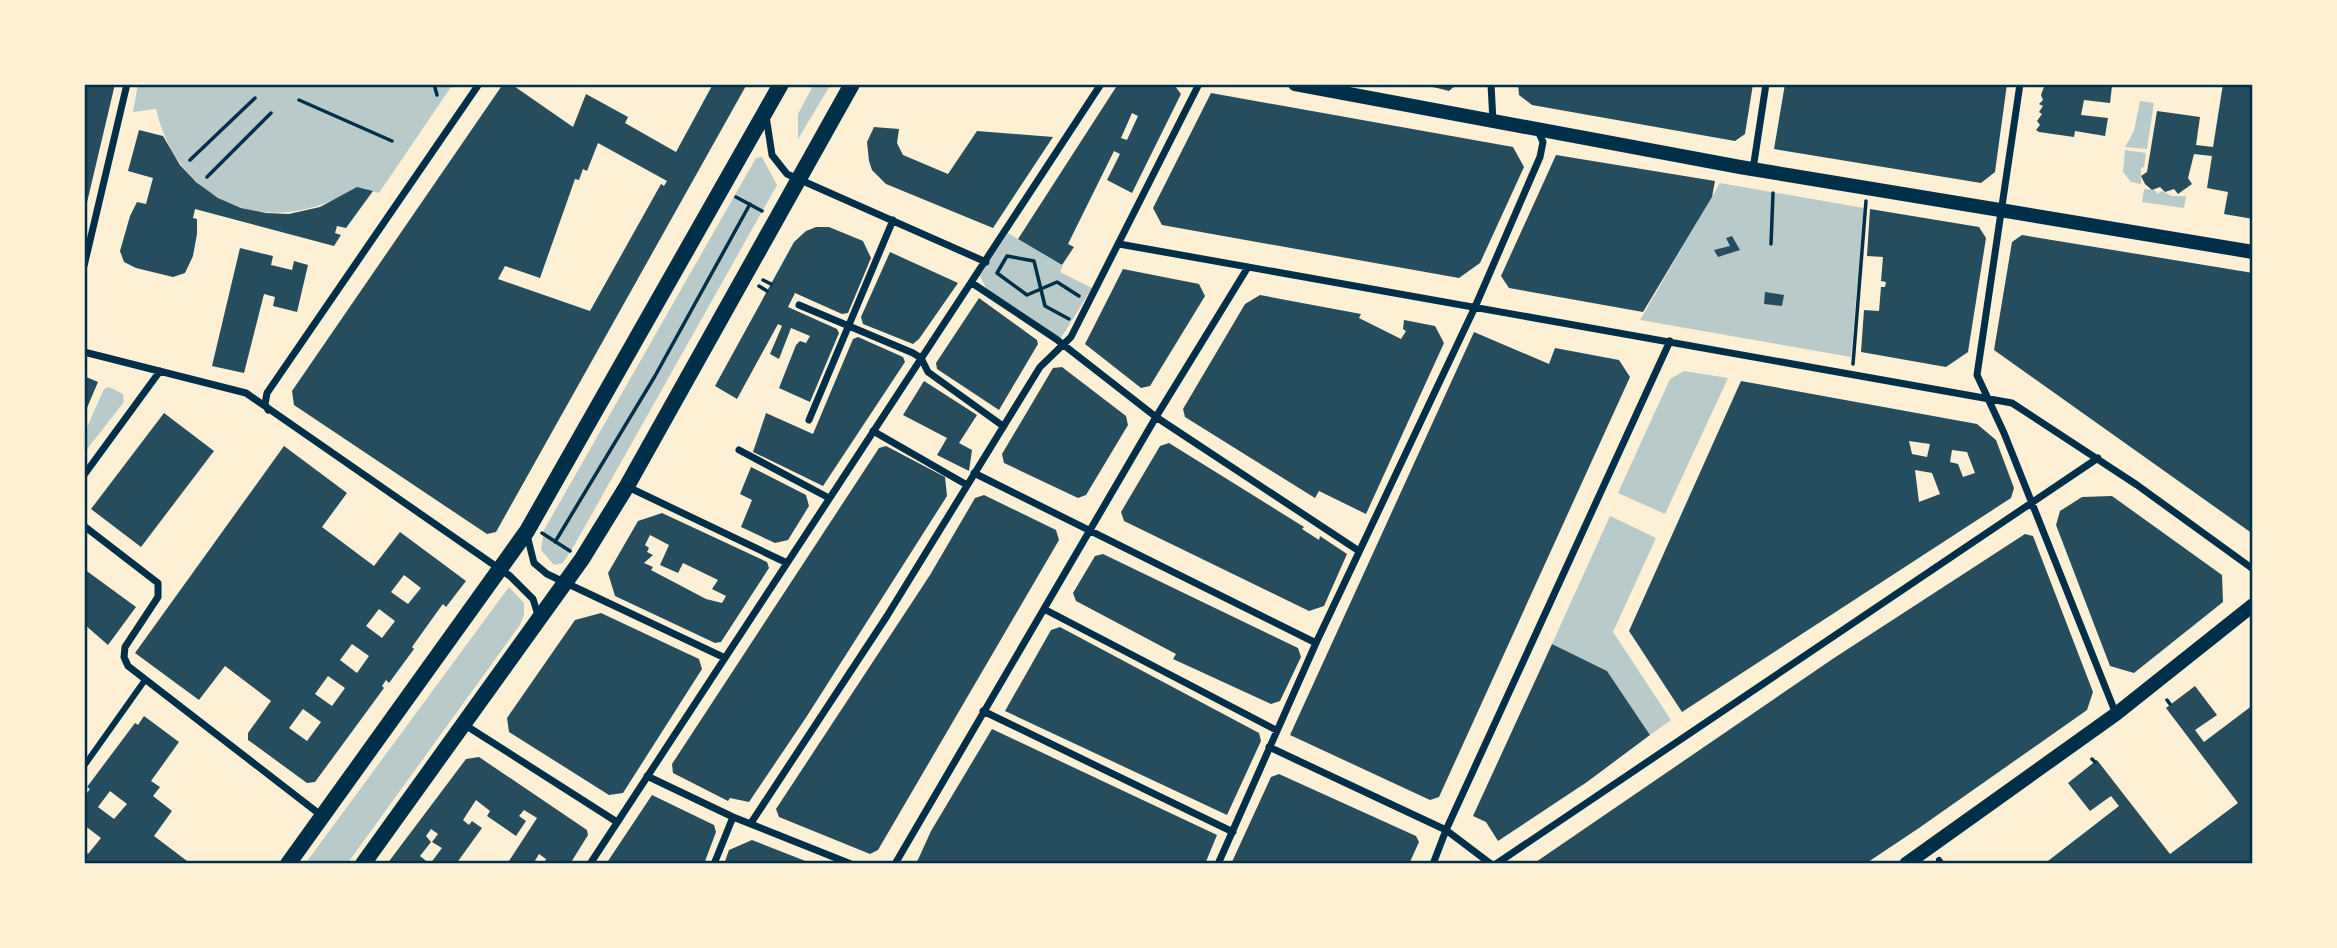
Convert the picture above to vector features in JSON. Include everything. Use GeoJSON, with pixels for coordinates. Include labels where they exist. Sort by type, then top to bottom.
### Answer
{"type":"FeatureCollection","features":[{"type":"Feature","properties":{"kind":"main road"},"geometry":{"type":"LineString","coordinates":[[288,864],[527,531],[781,84]]}},
{"type":"Feature","properties":{"kind":"main road"},"geometry":{"type":"LineString","coordinates":[[363,864],[565,585],[627,486],[852,84]]}},
{"type":"Feature","properties":{"kind":"main road"},"geometry":{"type":"LineString","coordinates":[[1295,84],[1493,123],[1753,169],[2253,252]]}},
{"type":"Feature","properties":{"kind":"main road"},"geometry":{"type":"LineString","coordinates":[[1906,864],[2116,714],[2253,605]]}},
{"type":"Feature","properties":{"kind":"street"},"geometry":{"type":"LineString","coordinates":[[84,266],[127,84]]}},
{"type":"Feature","properties":{"kind":"street"},"geometry":{"type":"LineString","coordinates":[[268,411],[265,404],[267,393],[479,84]]}},
{"type":"Feature","properties":{"kind":"street"},"geometry":{"type":"LineString","coordinates":[[590,864],[785,562],[986,262],[1101,84]]}},
{"type":"Feature","properties":{"kind":"street"},"geometry":{"type":"LineString","coordinates":[[751,823],[887,615],[1044,360],[1071,337],[1199,84]]}},
{"type":"Feature","properties":{"kind":"street"},"geometry":{"type":"LineString","coordinates":[[1491,84],[1493,123]]}},
{"type":"Feature","properties":{"kind":"street"},"geometry":{"type":"LineString","coordinates":[[1753,169],[1766,84]]}},
{"type":"Feature","properties":{"kind":"street"},"geometry":{"type":"LineString","coordinates":[[2020,84],[2003,211],[1977,368],[2116,714]]}},
{"type":"Feature","properties":{"kind":"street"},"geometry":{"type":"LineString","coordinates":[[765,114],[774,160],[797,180],[986,262]]}},
{"type":"Feature","properties":{"kind":"street"},"geometry":{"type":"LineString","coordinates":[[1218,864],[1316,643],[1475,307],[1540,158],[1543,142],[1538,131]]}},
{"type":"Feature","properties":{"kind":"street"},"geometry":{"type":"LineString","coordinates":[[809,420],[893,220]]}},
{"type":"Feature","properties":{"kind":"street"},"geometry":{"type":"LineString","coordinates":[[1119,244],[1989,398],[2021,407],[2098,458],[2253,569]]}},
{"type":"Feature","properties":{"kind":"street"},"geometry":{"type":"LineString","coordinates":[[895,864],[1088,531],[1248,267]]}},
{"type":"Feature","properties":{"kind":"street"},"geometry":{"type":"LineString","coordinates":[[972,283],[1063,345],[1156,417],[1359,551]]}},
{"type":"Feature","properties":{"kind":"street"},"geometry":{"type":"LineString","coordinates":[[799,305],[921,358],[928,372],[1003,426]]}},
{"type":"Feature","properties":{"kind":"street"},"geometry":{"type":"LineString","coordinates":[[1433,864],[1446,830],[1670,341]]}},
{"type":"Feature","properties":{"kind":"street"},"geometry":{"type":"LineString","coordinates":[[84,352],[246,393],[268,411],[501,570],[536,604],[536,626]]}},
{"type":"Feature","properties":{"kind":"street"},"geometry":{"type":"LineString","coordinates":[[84,475],[160,371]]}},
{"type":"Feature","properties":{"kind":"street"},"geometry":{"type":"LineString","coordinates":[[873,431],[967,485]]}},
{"type":"Feature","properties":{"kind":"street"},"geometry":{"type":"LineString","coordinates":[[739,450],[829,498]]}},
{"type":"Feature","properties":{"kind":"street"},"geometry":{"type":"LineString","coordinates":[[1269,747],[1446,830],[1493,864],[2098,458]]}},
{"type":"Feature","properties":{"kind":"street"},"geometry":{"type":"LineString","coordinates":[[974,473],[1316,643]]}},
{"type":"Feature","properties":{"kind":"street"},"geometry":{"type":"LineString","coordinates":[[627,486],[785,562]]}},
{"type":"Feature","properties":{"kind":"street"},"geometry":{"type":"LineString","coordinates":[[84,526],[158,583],[158,597],[124,653],[128,666],[323,817]]}},
{"type":"Feature","properties":{"kind":"street"},"geometry":{"type":"LineString","coordinates":[[527,531],[534,563],[565,585],[723,657]]}},
{"type":"Feature","properties":{"kind":"street"},"geometry":{"type":"LineString","coordinates":[[1044,609],[1276,730]]}},
{"type":"Feature","properties":{"kind":"street"},"geometry":{"type":"LineString","coordinates":[[84,766],[145,680]]}},
{"type":"Feature","properties":{"kind":"street"},"geometry":{"type":"LineString","coordinates":[[983,711],[1233,832]]}},
{"type":"Feature","properties":{"kind":"street"},"geometry":{"type":"LineString","coordinates":[[465,726],[617,822]]}},
{"type":"Feature","properties":{"kind":"street"},"geometry":{"type":"LineString","coordinates":[[647,776],[733,817],[851,864]]}},
{"type":"Feature","properties":{"kind":"street"},"geometry":{"type":"LineString","coordinates":[[714,864],[733,817]]}},
{"type":"Feature","properties":{"kind":"path"},"geometry":{"type":"LineString","coordinates":[[434,84],[437,95]]}},
{"type":"Feature","properties":{"kind":"path"},"geometry":{"type":"LineString","coordinates":[[190,160],[256,98]]}},
{"type":"Feature","properties":{"kind":"path"},"geometry":{"type":"LineString","coordinates":[[299,100],[392,141]]}},
{"type":"Feature","properties":{"kind":"path"},"geometry":{"type":"LineString","coordinates":[[207,177],[271,114]]}},
{"type":"Feature","properties":{"kind":"path"},"geometry":{"type":"LineString","coordinates":[[1852,374],[1867,188]]}},
{"type":"Feature","properties":{"kind":"path"},"geometry":{"type":"LineString","coordinates":[[1771,244],[1773,193]]}},
{"type":"Feature","properties":{"kind":"path"},"geometry":{"type":"LineString","coordinates":[[734,196],[762,211]]}},
{"type":"Feature","properties":{"kind":"path"},"geometry":{"type":"LineString","coordinates":[[555,542],[655,376],[750,204]]}},
{"type":"Feature","properties":{"kind":"path"},"geometry":{"type":"LineString","coordinates":[[1069,319],[1045,306],[1041,289],[1034,261],[1007,256],[997,274],[1027,295],[1041,289],[1056,282],[1081,298]]}},
{"type":"Feature","properties":{"kind":"path"},"geometry":{"type":"LineString","coordinates":[[763,279],[771,284]]}},
{"type":"Feature","properties":{"kind":"path"},"geometry":{"type":"LineString","coordinates":[[759,286],[767,291]]}},
{"type":"Feature","properties":{"kind":"path"},"geometry":{"type":"LineString","coordinates":[[547,537],[570,551]]}},
{"type":"Feature","properties":{"kind":"shaded area"},"geometry":{"type":"Polygon","coordinates":[[[138,84],[453,84],[379,193],[357,187],[325,203],[294,211],[263,212],[234,205],[208,191],[185,170],[168,143],[156,109],[133,112],[138,84]]]}},
{"type":"Feature","properties":{"kind":"shaded area"},"geometry":{"type":"Polygon","coordinates":[[[814,84],[831,84],[798,139],[798,114],[814,84]]]}},
{"type":"Feature","properties":{"kind":"shaded area"},"geometry":{"type":"Polygon","coordinates":[[[2140,101],[2154,103],[2147,149],[2125,147],[2134,131],[2140,101]]]}},
{"type":"Feature","properties":{"kind":"shaded area"},"geometry":{"type":"Polygon","coordinates":[[[2125,150],[2146,153],[2144,167],[2141,168],[2141,184],[2131,182],[2123,172],[2125,150]]]}},
{"type":"Feature","properties":{"kind":"shaded area"},"geometry":{"type":"Polygon","coordinates":[[[762,157],[777,185],[575,544],[563,563],[554,565],[541,550],[544,530],[756,158],[762,157]]]}},
{"type":"Feature","properties":{"kind":"shaded area"},"geometry":{"type":"Polygon","coordinates":[[[1720,183],[1864,208],[1851,357],[1640,320],[1720,183]]]}},
{"type":"Feature","properties":{"kind":"shaded area"},"geometry":{"type":"Polygon","coordinates":[[[2144,189],[2155,190],[2157,194],[2162,191],[2172,196],[2186,196],[2184,208],[2142,202],[2144,189]]]}},
{"type":"Feature","properties":{"kind":"shaded area"},"geometry":{"type":"Polygon","coordinates":[[[1008,233],[1063,266],[1060,272],[1092,288],[1061,338],[1057,339],[986,288],[980,276],[1008,233]]]}},
{"type":"Feature","properties":{"kind":"shaded area"},"geometry":{"type":"Polygon","coordinates":[[[1684,371],[1728,378],[1665,514],[1618,493],[1670,379],[1684,371]]]}},
{"type":"Feature","properties":{"kind":"shaded area"},"geometry":{"type":"Polygon","coordinates":[[[109,387],[123,394],[124,402],[84,453],[84,434],[104,389],[109,387]]]}},
{"type":"Feature","properties":{"kind":"shaded area"},"geometry":{"type":"Polygon","coordinates":[[[1610,516],[1656,538],[1613,632],[1671,720],[1650,735],[1607,671],[1552,644],[1610,516]]]}},
{"type":"Feature","properties":{"kind":"shaded area"},"geometry":{"type":"Polygon","coordinates":[[[509,587],[524,603],[524,615],[520,625],[347,864],[305,864],[509,587]]]}},
{"type":"Feature","properties":{"kind":"building"},"geometry":{"type":"Polygon","coordinates":[[[84,84],[115,84],[85,211],[84,210],[84,84]]]}},
{"type":"Feature","properties":{"kind":"building"},"geometry":{"type":"Polygon","coordinates":[[[503,84],[511,84],[573,127],[586,94],[628,117],[625,123],[676,152],[713,84],[747,84],[496,532],[487,534],[294,405],[292,391],[503,84]],[[598,143],[587,171],[583,169],[579,180],[575,179],[540,278],[505,266],[498,279],[590,311],[661,184],[664,186],[667,181],[598,143]]]}},
{"type":"Feature","properties":{"kind":"building"},"geometry":{"type":"Polygon","coordinates":[[[1118,84],[1175,86],[1181,94],[1132,193],[1107,180],[1120,154],[1114,151],[1068,244],[1074,247],[1062,265],[1018,239],[1118,84]],[[1132,113],[1121,138],[1127,140],[1138,116],[1132,113]]]}},
{"type":"Feature","properties":{"kind":"building"},"geometry":{"type":"Polygon","coordinates":[[[1421,84],[1457,84],[1449,91],[1421,84]]]}},
{"type":"Feature","properties":{"kind":"building"},"geometry":{"type":"Polygon","coordinates":[[[1518,84],[1753,84],[1745,134],[1735,141],[1532,105],[1519,95],[1518,84]]]}},
{"type":"Feature","properties":{"kind":"building"},"geometry":{"type":"Polygon","coordinates":[[[1785,84],[2007,84],[1995,172],[1981,183],[1774,149],[1785,84]]]}},
{"type":"Feature","properties":{"kind":"building"},"geometry":{"type":"Polygon","coordinates":[[[2045,84],[2112,86],[2110,103],[2084,100],[2081,115],[2108,118],[2105,136],[2075,131],[2074,137],[2036,130],[2040,125],[2037,121],[2043,106],[2039,104],[2043,100],[2041,95],[2045,84]]]}},
{"type":"Feature","properties":{"kind":"building"},"geometry":{"type":"Polygon","coordinates":[[[2223,84],[2253,84],[2253,219],[2224,214],[2228,192],[2207,188],[2212,156],[2194,154],[2188,178],[2192,184],[2178,194],[2174,189],[2165,192],[2160,187],[2152,190],[2141,176],[2147,172],[2157,111],[2200,117],[2196,145],[2213,147],[2223,84]]]}},
{"type":"Feature","properties":{"kind":"building"},"geometry":{"type":"Polygon","coordinates":[[[1211,93],[1513,147],[1524,167],[1480,263],[1459,278],[1162,225],[1153,208],[1211,93]]]}},
{"type":"Feature","properties":{"kind":"building"},"geometry":{"type":"Polygon","coordinates":[[[874,127],[899,129],[897,143],[903,155],[948,174],[977,131],[1053,137],[993,228],[886,184],[872,170],[869,161],[867,142],[874,127]]]}},
{"type":"Feature","properties":{"kind":"building"},"geometry":{"type":"Polygon","coordinates":[[[139,130],[163,136],[180,165],[196,182],[218,198],[241,208],[289,214],[320,207],[357,187],[373,191],[346,228],[337,226],[335,233],[341,235],[334,246],[195,209],[193,218],[197,219],[197,234],[193,256],[185,273],[173,277],[136,268],[124,262],[120,251],[130,216],[137,202],[146,204],[153,178],[128,171],[139,130]]]}},
{"type":"Feature","properties":{"kind":"building"},"geometry":{"type":"Polygon","coordinates":[[[1556,155],[1715,181],[1712,197],[1643,312],[1509,288],[1501,276],[1556,155]]]}},
{"type":"Feature","properties":{"kind":"building"},"geometry":{"type":"Polygon","coordinates":[[[1870,209],[1979,227],[1986,238],[1968,352],[1946,367],[1861,352],[1864,310],[1879,311],[1881,287],[1885,287],[1886,282],[1881,281],[1883,257],[1867,256],[1870,209]]]}},
{"type":"Feature","properties":{"kind":"building"},"geometry":{"type":"Polygon","coordinates":[[[816,227],[829,227],[863,241],[871,258],[848,313],[842,314],[795,293],[788,307],[837,329],[839,333],[810,402],[779,388],[796,345],[800,341],[806,343],[810,336],[791,328],[779,359],[770,354],[782,326],[778,324],[737,399],[715,386],[794,242],[806,231],[816,227]]]}},
{"type":"Feature","properties":{"kind":"building"},"geometry":{"type":"Polygon","coordinates":[[[2022,235],[2253,273],[2253,534],[1994,350],[2012,242],[2022,235]]]}},
{"type":"Feature","properties":{"kind":"building"},"geometry":{"type":"Polygon","coordinates":[[[1732,236],[1740,250],[1718,257],[1714,250],[1730,246],[1726,238],[1732,236]]]}},
{"type":"Feature","properties":{"kind":"building"},"geometry":{"type":"Polygon","coordinates":[[[240,248],[273,256],[271,265],[292,270],[294,261],[308,265],[297,312],[273,306],[275,297],[264,294],[244,373],[212,366],[240,248]]]}},
{"type":"Feature","properties":{"kind":"building"},"geometry":{"type":"Polygon","coordinates":[[[890,252],[958,283],[913,344],[863,324],[861,317],[890,252]]]}},
{"type":"Feature","properties":{"kind":"building"},"geometry":{"type":"Polygon","coordinates":[[[1123,269],[1199,284],[1205,296],[1150,386],[1141,388],[1085,344],[1123,269]]]}},
{"type":"Feature","properties":{"kind":"building"},"geometry":{"type":"Polygon","coordinates":[[[1765,292],[1784,295],[1782,306],[1764,304],[1765,292]]]}},
{"type":"Feature","properties":{"kind":"building"},"geometry":{"type":"Polygon","coordinates":[[[1260,295],[1361,314],[1359,318],[1401,339],[1406,331],[1403,329],[1404,320],[1435,326],[1444,343],[1366,514],[1319,491],[1315,498],[1185,417],[1183,409],[1245,304],[1260,295]]]}},
{"type":"Feature","properties":{"kind":"building"},"geometry":{"type":"Polygon","coordinates":[[[979,298],[1037,340],[1038,344],[999,410],[937,369],[936,363],[979,298]]]}},
{"type":"Feature","properties":{"kind":"building"},"geometry":{"type":"Polygon","coordinates":[[[1474,332],[1549,364],[1555,348],[1619,360],[1630,377],[1439,797],[1430,800],[1290,735],[1474,332]]]}},
{"type":"Feature","properties":{"kind":"building"},"geometry":{"type":"Polygon","coordinates":[[[858,337],[903,357],[905,362],[823,486],[753,452],[766,413],[813,434],[853,339],[858,337]]]}},
{"type":"Feature","properties":{"kind":"building"},"geometry":{"type":"Polygon","coordinates":[[[1062,367],[1126,416],[1128,425],[1086,495],[1078,498],[1004,463],[1002,454],[1053,368],[1062,367]]]}},
{"type":"Feature","properties":{"kind":"building"},"geometry":{"type":"Polygon","coordinates":[[[84,376],[98,382],[84,415],[84,376]]]}},
{"type":"Feature","properties":{"kind":"building"},"geometry":{"type":"Polygon","coordinates":[[[924,381],[977,415],[959,443],[972,450],[969,471],[937,455],[947,438],[903,415],[924,381]]]}},
{"type":"Feature","properties":{"kind":"building"},"geometry":{"type":"Polygon","coordinates":[[[1741,381],[1977,424],[1996,440],[2014,488],[2011,498],[1682,712],[1629,631],[1741,381]],[[1909,441],[1912,454],[1927,457],[1930,444],[1909,441]],[[1952,450],[1950,462],[1958,464],[1963,477],[1975,473],[1967,452],[1952,450]],[[1915,470],[1919,502],[1940,494],[1932,473],[1915,470]]]}},
{"type":"Feature","properties":{"kind":"building"},"geometry":{"type":"Polygon","coordinates":[[[164,413],[214,451],[141,547],[91,509],[164,413]]]}},
{"type":"Feature","properties":{"kind":"building"},"geometry":{"type":"Polygon","coordinates":[[[1169,443],[1304,527],[1302,529],[1319,540],[1320,536],[1347,554],[1324,606],[1309,611],[1124,521],[1121,512],[1160,446],[1169,443]]]}},
{"type":"Feature","properties":{"kind":"building"},"geometry":{"type":"Polygon","coordinates":[[[284,446],[347,493],[322,527],[374,566],[400,532],[466,581],[446,607],[443,604],[412,647],[414,649],[389,683],[386,680],[382,686],[384,688],[315,782],[307,783],[248,740],[248,733],[271,701],[225,666],[199,700],[135,653],[284,446]],[[404,575],[391,592],[408,604],[421,588],[404,575]],[[379,609],[366,626],[382,638],[395,621],[379,609]],[[352,644],[340,660],[357,673],[369,656],[352,644]],[[328,676],[315,694],[332,706],[345,688],[328,676]],[[303,709],[289,728],[307,741],[321,722],[303,709]]]}},
{"type":"Feature","properties":{"kind":"building"},"geometry":{"type":"Polygon","coordinates":[[[886,446],[945,477],[947,496],[807,716],[749,802],[730,798],[728,801],[673,773],[672,764],[879,448],[886,446]]]}},
{"type":"Feature","properties":{"kind":"building"},"geometry":{"type":"Polygon","coordinates":[[[751,467],[806,495],[809,506],[788,540],[775,543],[741,527],[752,500],[740,494],[751,467]]]}},
{"type":"Feature","properties":{"kind":"building"},"geometry":{"type":"Polygon","coordinates":[[[984,495],[1056,530],[1059,540],[878,850],[870,854],[779,817],[776,809],[930,575],[975,498],[984,495]]]}},
{"type":"Feature","properties":{"kind":"building"},"geometry":{"type":"Polygon","coordinates":[[[2112,496],[2222,575],[2223,602],[2134,673],[2110,666],[2056,525],[2060,511],[2082,497],[2112,496]]]}},
{"type":"Feature","properties":{"kind":"building"},"geometry":{"type":"Polygon","coordinates":[[[662,513],[767,562],[769,568],[721,642],[715,643],[615,596],[608,573],[638,521],[662,513]],[[650,535],[645,545],[649,548],[647,552],[653,555],[644,563],[653,567],[651,570],[706,599],[722,603],[726,596],[712,589],[718,580],[683,563],[678,573],[660,565],[669,545],[650,535]]]}},
{"type":"Feature","properties":{"kind":"building"},"geometry":{"type":"Polygon","coordinates":[[[2025,534],[2033,536],[2093,692],[2087,710],[1919,828],[1865,864],[1533,864],[1834,658],[2025,534]]]}},
{"type":"Feature","properties":{"kind":"building"},"geometry":{"type":"Polygon","coordinates":[[[1103,554],[1298,648],[1301,657],[1280,701],[1271,704],[1173,659],[1176,654],[1076,601],[1073,593],[1095,556],[1103,554]]]}},
{"type":"Feature","properties":{"kind":"building"},"geometry":{"type":"Polygon","coordinates":[[[84,569],[136,607],[108,645],[84,624],[84,569]]]}},
{"type":"Feature","properties":{"kind":"building"},"geometry":{"type":"Polygon","coordinates":[[[601,613],[699,659],[702,669],[623,793],[609,795],[509,732],[507,718],[575,620],[601,613]]]}},
{"type":"Feature","properties":{"kind":"building"},"geometry":{"type":"Polygon","coordinates":[[[1060,627],[1259,733],[1261,741],[1227,815],[1005,711],[1051,630],[1060,627]]]}},
{"type":"Feature","properties":{"kind":"building"},"geometry":{"type":"Polygon","coordinates":[[[1552,644],[1607,671],[1650,735],[1587,782],[1498,841],[1486,822],[1473,816],[1552,644]]]}},
{"type":"Feature","properties":{"kind":"building"},"geometry":{"type":"Polygon","coordinates":[[[2195,686],[2217,715],[2195,730],[2204,742],[2253,705],[2253,835],[2250,837],[2253,842],[2253,864],[2044,864],[2119,806],[2111,796],[2090,811],[2068,783],[2097,760],[2170,854],[2238,803],[2166,708],[2195,686]]]}},
{"type":"Feature","properties":{"kind":"building"},"geometry":{"type":"Polygon","coordinates":[[[144,716],[179,742],[151,781],[160,787],[153,796],[172,811],[154,836],[191,864],[84,864],[84,851],[88,854],[101,838],[84,825],[84,797],[90,789],[87,787],[135,723],[138,725],[144,716]],[[110,791],[98,807],[114,819],[127,804],[110,791]]]}},
{"type":"Feature","properties":{"kind":"building"},"geometry":{"type":"Polygon","coordinates":[[[992,729],[1217,835],[1205,864],[916,864],[931,831],[992,729]]]}},
{"type":"Feature","properties":{"kind":"building"},"geometry":{"type":"Polygon","coordinates":[[[479,757],[587,830],[588,835],[570,864],[544,864],[546,859],[539,854],[533,864],[507,864],[537,818],[524,810],[519,816],[526,821],[516,836],[487,816],[490,811],[476,800],[463,820],[469,825],[472,821],[482,828],[456,864],[430,864],[387,864],[466,759],[479,757]],[[431,829],[426,836],[431,842],[420,856],[430,864],[442,848],[432,842],[438,834],[431,829]]]}},
{"type":"Feature","properties":{"kind":"building"},"geometry":{"type":"Polygon","coordinates":[[[1279,774],[1416,836],[1419,842],[1409,864],[1231,864],[1271,777],[1279,774]]]}},
{"type":"Feature","properties":{"kind":"building"},"geometry":{"type":"Polygon","coordinates":[[[652,795],[714,825],[716,832],[704,864],[606,864],[652,795]]]}},
{"type":"Feature","properties":{"kind":"building"},"geometry":{"type":"Polygon","coordinates":[[[752,840],[813,864],[724,864],[729,850],[752,840]]]}}]}
